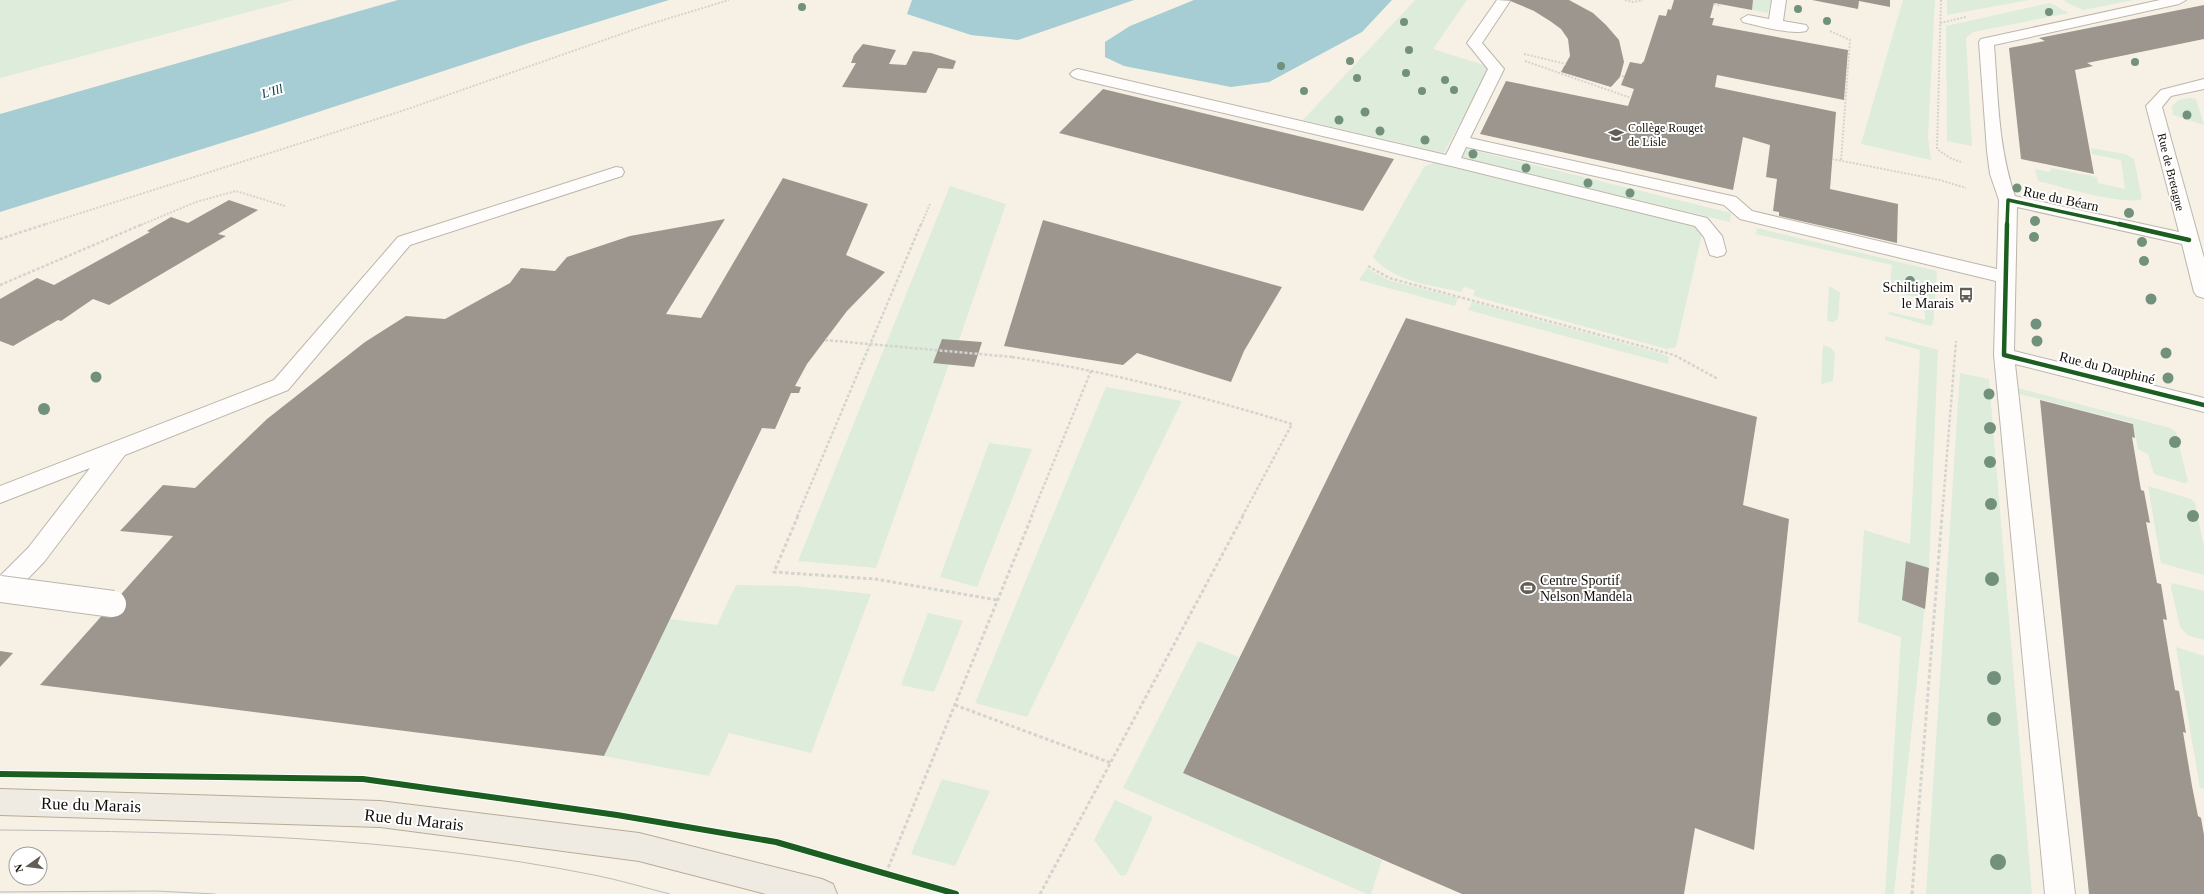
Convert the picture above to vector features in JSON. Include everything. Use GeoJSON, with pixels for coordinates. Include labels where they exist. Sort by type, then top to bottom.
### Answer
{"type":"FeatureCollection","features":[{"type":"Feature","properties":{"kind":"main road","name":"Rue du Marais"},"geometry":{"type":"LineString","coordinates":[[0,802],[380,814],[640,847],[822,894]]}},
{"type":"Feature","properties":{"kind":"street"},"geometry":{"type":"LineString","coordinates":[[1775,24],[1779,0]]}},
{"type":"Feature","properties":{"kind":"street"},"geometry":{"type":"LineString","coordinates":[[2008,200],[1998,174],[1986,42],[2179,0]]}},
{"type":"Feature","properties":{"kind":"street"},"geometry":{"type":"LineString","coordinates":[[1451,161],[1496,69],[1474,43],[1503,1]]}},
{"type":"Feature","properties":{"kind":"street"},"geometry":{"type":"LineString","coordinates":[[1748,19],[1801,28]]}},
{"type":"Feature","properties":{"kind":"street"},"geometry":{"type":"LineString","coordinates":[[1078,74],[1451,161],[1701,222],[1713,236],[1717,252]]}},
{"type":"Feature","properties":{"kind":"street","name":"Rue de Bretagne"},"geometry":{"type":"LineString","coordinates":[[2204,84],[2166,93],[2154,106],[2204,292]]}},
{"type":"Feature","properties":{"kind":"street"},"geometry":{"type":"LineString","coordinates":[[1460,141],[1730,201],[1746,215],[2005,277]]}},
{"type":"Feature","properties":{"kind":"street"},"geometry":{"type":"LineString","coordinates":[[0,495],[119,447],[281,385],[404,241],[616,172]]}},
{"type":"Feature","properties":{"kind":"street","name":"Rue du Béarn"},"geometry":{"type":"LineString","coordinates":[[2060,894],[2004,355],[2008,200],[2189,240]]}},
{"type":"Feature","properties":{"kind":"street","name":"Rue du Dauphiné"},"geometry":{"type":"LineString","coordinates":[[2004,355],[2204,405]]}},
{"type":"Feature","properties":{"kind":"street"},"geometry":{"type":"LineString","coordinates":[[0,590],[36,554],[119,447]]}},
{"type":"Feature","properties":{"kind":"street"},"geometry":{"type":"LineString","coordinates":[[0,590],[114,604]]}},
{"type":"Feature","properties":{"kind":"path"},"geometry":{"type":"LineString","coordinates":[[0,239],[402,112],[647,25],[729,0]]}},
{"type":"Feature","properties":{"kind":"path"},"geometry":{"type":"LineString","coordinates":[[1625,0],[1633,2],[1643,0]]}},
{"type":"Feature","properties":{"kind":"path"},"geometry":{"type":"LineString","coordinates":[[1941,0],[1937,149],[1950,158],[1998,174]]}},
{"type":"Feature","properties":{"kind":"path"},"geometry":{"type":"LineString","coordinates":[[1801,28],[1808,27],[1836,33],[1850,40],[1841,161]]}},
{"type":"Feature","properties":{"kind":"path"},"geometry":{"type":"LineString","coordinates":[[1474,43],[1631,98]]}},
{"type":"Feature","properties":{"kind":"path"},"geometry":{"type":"LineString","coordinates":[[1832,159],[1940,180],[2008,200]]}},
{"type":"Feature","properties":{"kind":"path"},"geometry":{"type":"LineString","coordinates":[[0,285],[196,202],[236,191],[285,206]]}},
{"type":"Feature","properties":{"kind":"path"},"geometry":{"type":"LineString","coordinates":[[930,204],[774,572],[875,579],[997,600]]}},
{"type":"Feature","properties":{"kind":"path"},"geometry":{"type":"LineString","coordinates":[[1368,266],[1389,278],[1674,355],[1718,379]]}},
{"type":"Feature","properties":{"kind":"path"},"geometry":{"type":"LineString","coordinates":[[825,340],[1012,357],[1048,362],[1184,391],[1292,424],[1040,894]]}},
{"type":"Feature","properties":{"kind":"path"},"geometry":{"type":"LineString","coordinates":[[1912,894],[1956,341]]}},
{"type":"Feature","properties":{"kind":"path"},"geometry":{"type":"LineString","coordinates":[[886,873],[1091,371]]}},
{"type":"Feature","properties":{"kind":"path"},"geometry":{"type":"LineString","coordinates":[[955,704],[1111,763]]}},
{"type":"Feature","properties":{"kind":"green space"},"geometry":{"type":"Polygon","coordinates":[[[0,0],[294,0],[0,78],[0,0]]]}},
{"type":"Feature","properties":{"kind":"green space"},"geometry":{"type":"Polygon","coordinates":[[[1415,0],[1467,0],[1433,49],[1490,67],[1444,153],[1303,120],[1415,0]]]}},
{"type":"Feature","properties":{"kind":"green space"},"geometry":{"type":"Polygon","coordinates":[[[1753,0],[1771,0],[1768,13],[1752,10],[1753,0]]]}},
{"type":"Feature","properties":{"kind":"green space"},"geometry":{"type":"Polygon","coordinates":[[[1903,0],[1935,0],[1928,137],[1931,160],[1861,144],[1903,0]]]}},
{"type":"Feature","properties":{"kind":"green space"},"geometry":{"type":"Polygon","coordinates":[[[1947,0],[2029,0],[1947,15],[1947,0]]]}},
{"type":"Feature","properties":{"kind":"green space"},"geometry":{"type":"Polygon","coordinates":[[[2134,0],[2083,10],[2063,1],[2134,0]]]}},
{"type":"Feature","properties":{"kind":"green space"},"geometry":{"type":"Polygon","coordinates":[[[2050,3],[2069,13],[1973,32],[1966,38],[1972,146],[1947,141],[1946,26],[2050,3]]]}},
{"type":"Feature","properties":{"kind":"green space"},"geometry":{"type":"Polygon","coordinates":[[[2190,98],[2196,99],[2204,125],[2173,115],[2172,106],[2179,100],[2190,98]]]}},
{"type":"Feature","properties":{"kind":"green space"},"geometry":{"type":"Polygon","coordinates":[[[1464,148],[1731,213],[1730,222],[1460,157],[1464,148]]]}},
{"type":"Feature","properties":{"kind":"green space"},"geometry":{"type":"Polygon","coordinates":[[[2091,148],[2125,154],[2134,159],[2142,199],[2121,200],[2107,198],[2038,181],[2035,169],[2050,172],[2051,168],[2097,177],[2098,183],[2125,189],[2121,160],[2092,154],[2091,148]]]}},
{"type":"Feature","properties":{"kind":"green space"},"geometry":{"type":"Polygon","coordinates":[[[1433,163],[1692,224],[1701,232],[1701,238],[1676,347],[1667,349],[1473,296],[1475,290],[1464,287],[1461,292],[1414,281],[1391,272],[1373,257],[1424,167],[1433,163]]]}},
{"type":"Feature","properties":{"kind":"green space"},"geometry":{"type":"Polygon","coordinates":[[[950,186],[1006,204],[959,340],[942,339],[933,362],[949,364],[876,568],[798,561],[950,186]]]}},
{"type":"Feature","properties":{"kind":"green space"},"geometry":{"type":"Polygon","coordinates":[[[1757,228],[1937,271],[1933,324],[1930,326],[1888,314],[1890,312],[1925,320],[1924,299],[1889,291],[1892,265],[1756,234],[1757,228]]]}},
{"type":"Feature","properties":{"kind":"green space"},"geometry":{"type":"Polygon","coordinates":[[[1367,268],[1388,280],[1458,298],[1455,306],[1359,280],[1367,268]]]}},
{"type":"Feature","properties":{"kind":"green space"},"geometry":{"type":"Polygon","coordinates":[[[1829,286],[1840,292],[1838,319],[1833,322],[1827,321],[1829,286]]]}},
{"type":"Feature","properties":{"kind":"green space"},"geometry":{"type":"Polygon","coordinates":[[[1472,302],[1663,354],[1669,357],[1668,364],[1468,310],[1472,302]]]}},
{"type":"Feature","properties":{"kind":"green space"},"geometry":{"type":"Polygon","coordinates":[[[1885,336],[1938,350],[1929,568],[1894,894],[1885,894],[1901,637],[1858,622],[1864,530],[1910,544],[1920,350],[1885,340],[1885,336]]]}},
{"type":"Feature","properties":{"kind":"green space"},"geometry":{"type":"Polygon","coordinates":[[[1823,345],[1831,348],[1835,353],[1833,381],[1821,384],[1823,345]]]}},
{"type":"Feature","properties":{"kind":"green space"},"geometry":{"type":"Polygon","coordinates":[[[1960,373],[1989,379],[2032,894],[1926,894],[1960,373]]]}},
{"type":"Feature","properties":{"kind":"green space"},"geometry":{"type":"Polygon","coordinates":[[[1106,387],[1182,401],[1027,717],[975,703],[1106,387]]]}},
{"type":"Feature","properties":{"kind":"green space"},"geometry":{"type":"Polygon","coordinates":[[[2018,388],[2170,428],[2176,432],[2188,482],[2184,483],[2154,474],[2148,454],[2138,449],[2133,423],[2019,394],[2018,388]]]}},
{"type":"Feature","properties":{"kind":"green space"},"geometry":{"type":"Polygon","coordinates":[[[989,443],[1032,449],[977,587],[940,577],[989,443]]]}},
{"type":"Feature","properties":{"kind":"green space"},"geometry":{"type":"Polygon","coordinates":[[[2148,486],[2191,499],[2195,503],[2204,547],[2204,575],[2161,563],[2148,486]]]}},
{"type":"Feature","properties":{"kind":"green space"},"geometry":{"type":"Polygon","coordinates":[[[2172,583],[2204,591],[2204,640],[2187,635],[2180,627],[2171,587],[2172,583]]]}},
{"type":"Feature","properties":{"kind":"green space"},"geometry":{"type":"Polygon","coordinates":[[[736,585],[794,586],[871,594],[811,753],[729,733],[709,776],[604,756],[670,619],[717,625],[736,585]]]}},
{"type":"Feature","properties":{"kind":"green space"},"geometry":{"type":"Polygon","coordinates":[[[928,613],[963,621],[934,692],[901,685],[928,613]]]}},
{"type":"Feature","properties":{"kind":"green space"},"geometry":{"type":"Polygon","coordinates":[[[1198,641],[1239,657],[1183,773],[1382,860],[1371,894],[1367,894],[1123,788],[1198,641]]]}},
{"type":"Feature","properties":{"kind":"green space"},"geometry":{"type":"Polygon","coordinates":[[[2176,647],[2204,656],[2204,789],[2200,788],[2176,647]]]}},
{"type":"Feature","properties":{"kind":"green space"},"geometry":{"type":"Polygon","coordinates":[[[942,779],[990,791],[955,866],[911,854],[942,779]]]}},
{"type":"Feature","properties":{"kind":"green space"},"geometry":{"type":"Polygon","coordinates":[[[1115,800],[1153,817],[1126,875],[1121,876],[1094,840],[1115,800]]]}},
{"type":"Feature","properties":{"kind":"water","name":"L'Ill"},"geometry":{"type":"Polygon","coordinates":[[[398,0],[669,0],[526,44],[263,130],[0,212],[0,114],[398,0]]]}},
{"type":"Feature","properties":{"kind":"water"},"geometry":{"type":"Polygon","coordinates":[[[912,0],[1134,0],[1018,40],[971,35],[907,14],[912,0]]]}},
{"type":"Feature","properties":{"kind":"water"},"geometry":{"type":"Polygon","coordinates":[[[1194,0],[1392,0],[1362,32],[1269,82],[1231,87],[1124,66],[1105,57],[1105,42],[1130,26],[1194,0]]]}},
{"type":"Feature","properties":{"kind":"building"},"geometry":{"type":"Polygon","coordinates":[[[1508,0],[1569,0],[1593,13],[1619,40],[1624,62],[1620,77],[1611,87],[1561,72],[1570,56],[1568,39],[1561,29],[1534,11],[1508,0]]]}},
{"type":"Feature","properties":{"kind":"building"},"geometry":{"type":"Polygon","coordinates":[[[1674,0],[1753,0],[1752,10],[1714,3],[1710,18],[1714,18],[1712,25],[1848,50],[1844,100],[1717,75],[1715,87],[1836,112],[1830,189],[1898,204],[1897,243],[1779,216],[1779,212],[1773,211],[1777,179],[1766,177],[1770,145],[1743,137],[1733,190],[1480,134],[1506,81],[1628,106],[1634,89],[1621,85],[1630,62],[1641,64],[1644,61],[1659,15],[1666,16],[1668,9],[1671,10],[1674,0]]]}},
{"type":"Feature","properties":{"kind":"building"},"geometry":{"type":"Polygon","coordinates":[[[1812,0],[1890,0],[1890,7],[1859,1],[1858,9],[1812,0]]]}},
{"type":"Feature","properties":{"kind":"building"},"geometry":{"type":"Polygon","coordinates":[[[2204,5],[2204,39],[2087,63],[2093,66],[2075,70],[2094,174],[2021,159],[2009,48],[2045,41],[2039,38],[2204,5]]]}},
{"type":"Feature","properties":{"kind":"building"},"geometry":{"type":"Polygon","coordinates":[[[863,44],[896,50],[889,64],[906,65],[913,51],[931,53],[956,61],[953,69],[938,68],[926,93],[842,87],[856,63],[851,63],[854,55],[863,44]]]}},
{"type":"Feature","properties":{"kind":"building"},"geometry":{"type":"Polygon","coordinates":[[[1103,89],[1394,159],[1363,211],[1059,133],[1103,89]]]}},
{"type":"Feature","properties":{"kind":"building"},"geometry":{"type":"Polygon","coordinates":[[[783,178],[868,204],[846,255],[885,272],[847,311],[807,364],[795,386],[801,387],[799,393],[791,393],[775,429],[762,428],[604,756],[40,685],[173,536],[120,531],[163,485],[195,488],[267,419],[365,342],[406,316],[445,319],[510,283],[521,268],[555,271],[567,257],[630,236],[725,219],[666,314],[701,318],[783,178]]]}},
{"type":"Feature","properties":{"kind":"building"},"geometry":{"type":"Polygon","coordinates":[[[229,200],[258,210],[218,234],[226,236],[109,305],[93,299],[61,321],[58,320],[13,346],[0,341],[0,299],[37,278],[54,285],[150,232],[147,231],[171,217],[188,223],[229,200]]]}},
{"type":"Feature","properties":{"kind":"building"},"geometry":{"type":"Polygon","coordinates":[[[1043,220],[1282,287],[1244,351],[1231,382],[1137,353],[1123,365],[1004,346],[1043,220]]]}},
{"type":"Feature","properties":{"kind":"building","name":"Centre Sportif Nelson Mandela"},"geometry":{"type":"Polygon","coordinates":[[[1406,318],[1757,417],[1743,505],[1789,519],[1754,850],[1695,828],[1684,894],[1462,894],[1183,773],[1406,318]]]}},
{"type":"Feature","properties":{"kind":"building"},"geometry":{"type":"Polygon","coordinates":[[[942,339],[982,342],[974,367],[933,363],[942,339]]]}},
{"type":"Feature","properties":{"kind":"building"},"geometry":{"type":"Polygon","coordinates":[[[2040,400],[2133,424],[2135,438],[2132,437],[2141,490],[2144,491],[2150,523],[2146,522],[2157,583],[2161,584],[2167,620],[2163,619],[2175,690],[2179,691],[2186,733],[2183,732],[2192,786],[2198,816],[2201,818],[2204,835],[2204,894],[2089,894],[2040,400]]]}},
{"type":"Feature","properties":{"kind":"building"},"geometry":{"type":"Polygon","coordinates":[[[1906,561],[1929,568],[1925,609],[1902,600],[1906,561]]]}},
{"type":"Feature","properties":{"kind":"building"},"geometry":{"type":"Polygon","coordinates":[[[0,651],[13,653],[0,667],[0,651]]]}},
{"type":"Feature","properties":{"kind":"tram line"},"geometry":{"type":"LineString","coordinates":[[0,830],[149,832],[373,844],[521,862],[604,877],[670,894]]}},
{"type":"Feature","properties":{"kind":"tram line"},"geometry":{"type":"LineString","coordinates":[[0,892],[156,891],[215,894]]}},
{"type":"Feature","properties":{"kind":"cycle path"},"geometry":{"type":"LineString","coordinates":[[2189,240],[2008,200],[2004,355],[2204,405]]}},
{"type":"Feature","properties":{"kind":"cycle path"},"geometry":{"type":"LineString","coordinates":[[0,774],[363,779],[617,815],[776,842],[956,894]]}},
{"type":"Feature","properties":{"kind":"place","name":"Collège Rouget de Lisle"},"geometry":{"type":"Point","coordinates":[1616,135]}},
{"type":"Feature","properties":{"kind":"place","name":"Schiltigheim le Marais"},"geometry":{"type":"Point","coordinates":[1966,295]}},
{"type":"Feature","properties":{"kind":"place","name":"Centre Sportif Nelson Mandela"},"geometry":{"type":"Point","coordinates":[1528,588]}}]}
